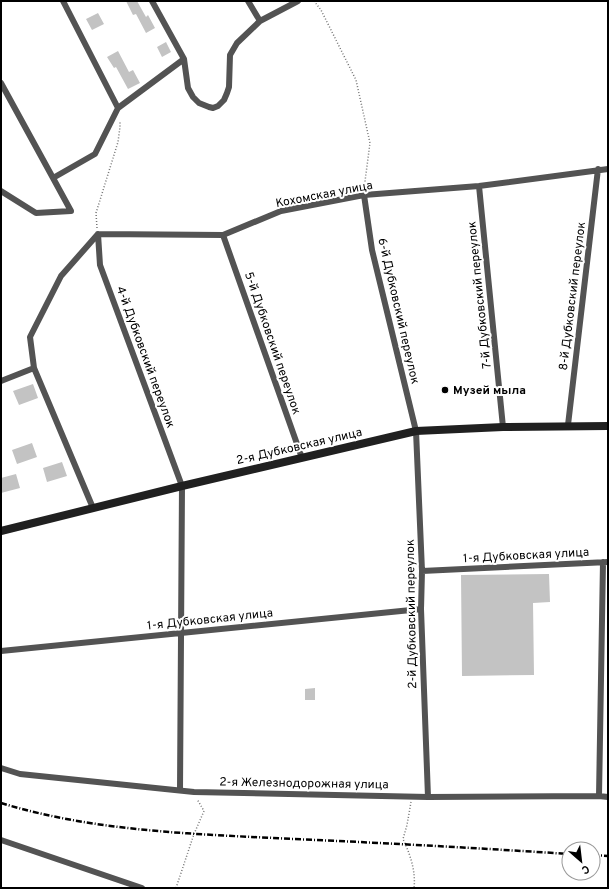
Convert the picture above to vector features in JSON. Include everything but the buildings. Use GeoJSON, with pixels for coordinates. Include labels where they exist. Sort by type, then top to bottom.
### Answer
{"type":"FeatureCollection","features":[{"type":"Feature","properties":{"kind":"main road","name":"2-я Дубковская улица"},"geometry":{"type":"LineString","coordinates":[[1,531],[182,486],[416,431],[503,426],[608,426]]}},
{"type":"Feature","properties":{"kind":"street"},"geometry":{"type":"LineString","coordinates":[[62,1],[118,108]]}},
{"type":"Feature","properties":{"kind":"street"},"geometry":{"type":"LineString","coordinates":[[152,1],[184,59],[188,88],[192,97],[199,103],[213,108],[218,106],[224,100],[229,87],[230,55],[237,42],[260,21],[298,1]]}},
{"type":"Feature","properties":{"kind":"street"},"geometry":{"type":"LineString","coordinates":[[248,1],[260,21]]}},
{"type":"Feature","properties":{"kind":"street"},"geometry":{"type":"LineString","coordinates":[[53,178],[95,154],[118,108],[184,59]]}},
{"type":"Feature","properties":{"kind":"street"},"geometry":{"type":"LineString","coordinates":[[1,83],[71,211],[36,213],[1,192]]}},
{"type":"Feature","properties":{"kind":"street","name":"Кохомская улица"},"geometry":{"type":"LineString","coordinates":[[98,234],[223,235],[281,211],[364,195],[478,186],[598,169],[608,169]]}},
{"type":"Feature","properties":{"kind":"street","name":"8-й Дубковский переулок"},"geometry":{"type":"LineString","coordinates":[[568,426],[598,169]]}},
{"type":"Feature","properties":{"kind":"street","name":"7-й Дубковский переулок"},"geometry":{"type":"LineString","coordinates":[[478,186],[503,426]]}},
{"type":"Feature","properties":{"kind":"street","name":"6-й Дубковский переулок"},"geometry":{"type":"LineString","coordinates":[[364,195],[372,250],[416,431]]}},
{"type":"Feature","properties":{"kind":"street"},"geometry":{"type":"LineString","coordinates":[[93,508],[34,368],[30,337],[61,276],[98,234]]}},
{"type":"Feature","properties":{"kind":"street","name":"4-й Дубковский переулок"},"geometry":{"type":"LineString","coordinates":[[98,234],[100,265],[182,486]]}},
{"type":"Feature","properties":{"kind":"street","name":"5-й Дубковский переулок"},"geometry":{"type":"LineString","coordinates":[[223,235],[302,458]]}},
{"type":"Feature","properties":{"kind":"street"},"geometry":{"type":"LineString","coordinates":[[1,381],[34,368]]}},
{"type":"Feature","properties":{"kind":"street","name":"2-й Дубковский переулок"},"geometry":{"type":"LineString","coordinates":[[416,431],[422,571],[421,609],[428,797]]}},
{"type":"Feature","properties":{"kind":"street"},"geometry":{"type":"LineString","coordinates":[[180,790],[182,486]]}},
{"type":"Feature","properties":{"kind":"street"},"geometry":{"type":"LineString","coordinates":[[599,796],[606,562]]}},
{"type":"Feature","properties":{"kind":"street","name":"1-я Дубковская улица"},"geometry":{"type":"LineString","coordinates":[[422,571],[606,562]]}},
{"type":"Feature","properties":{"kind":"street","name":"1-я Дубковская улица"},"geometry":{"type":"LineString","coordinates":[[1,651],[421,609]]}},
{"type":"Feature","properties":{"kind":"street","name":"2-я Железнодорожная улица"},"geometry":{"type":"LineString","coordinates":[[1,768],[20,774],[194,792],[428,797],[608,797]]}},
{"type":"Feature","properties":{"kind":"street"},"geometry":{"type":"LineString","coordinates":[[1,840],[142,888]]}},
{"type":"Feature","properties":{"kind":"path"},"geometry":{"type":"LineString","coordinates":[[314,1],[321,10],[356,80],[370,143],[364,195]]}},
{"type":"Feature","properties":{"kind":"path"},"geometry":{"type":"LineString","coordinates":[[98,234],[96,213],[118,142],[120,127],[118,108]]}},
{"type":"Feature","properties":{"kind":"path"},"geometry":{"type":"LineString","coordinates":[[176,888],[194,834],[204,812],[194,792]]}},
{"type":"Feature","properties":{"kind":"path"},"geometry":{"type":"LineString","coordinates":[[412,796],[403,839],[410,854],[415,879],[414,888]]}},
{"type":"Feature","properties":{"kind":"railway"},"geometry":{"type":"LineString","coordinates":[[1,803],[37,813],[73,820],[146,830],[561,854]]}},
{"type":"Feature","properties":{"kind":"railway"},"geometry":{"type":"LineString","coordinates":[[601,856],[608,856]]}},
{"type":"Feature","properties":{"kind":"place","name":"Музей мыла"},"geometry":{"type":"Point","coordinates":[445,390]}}]}
